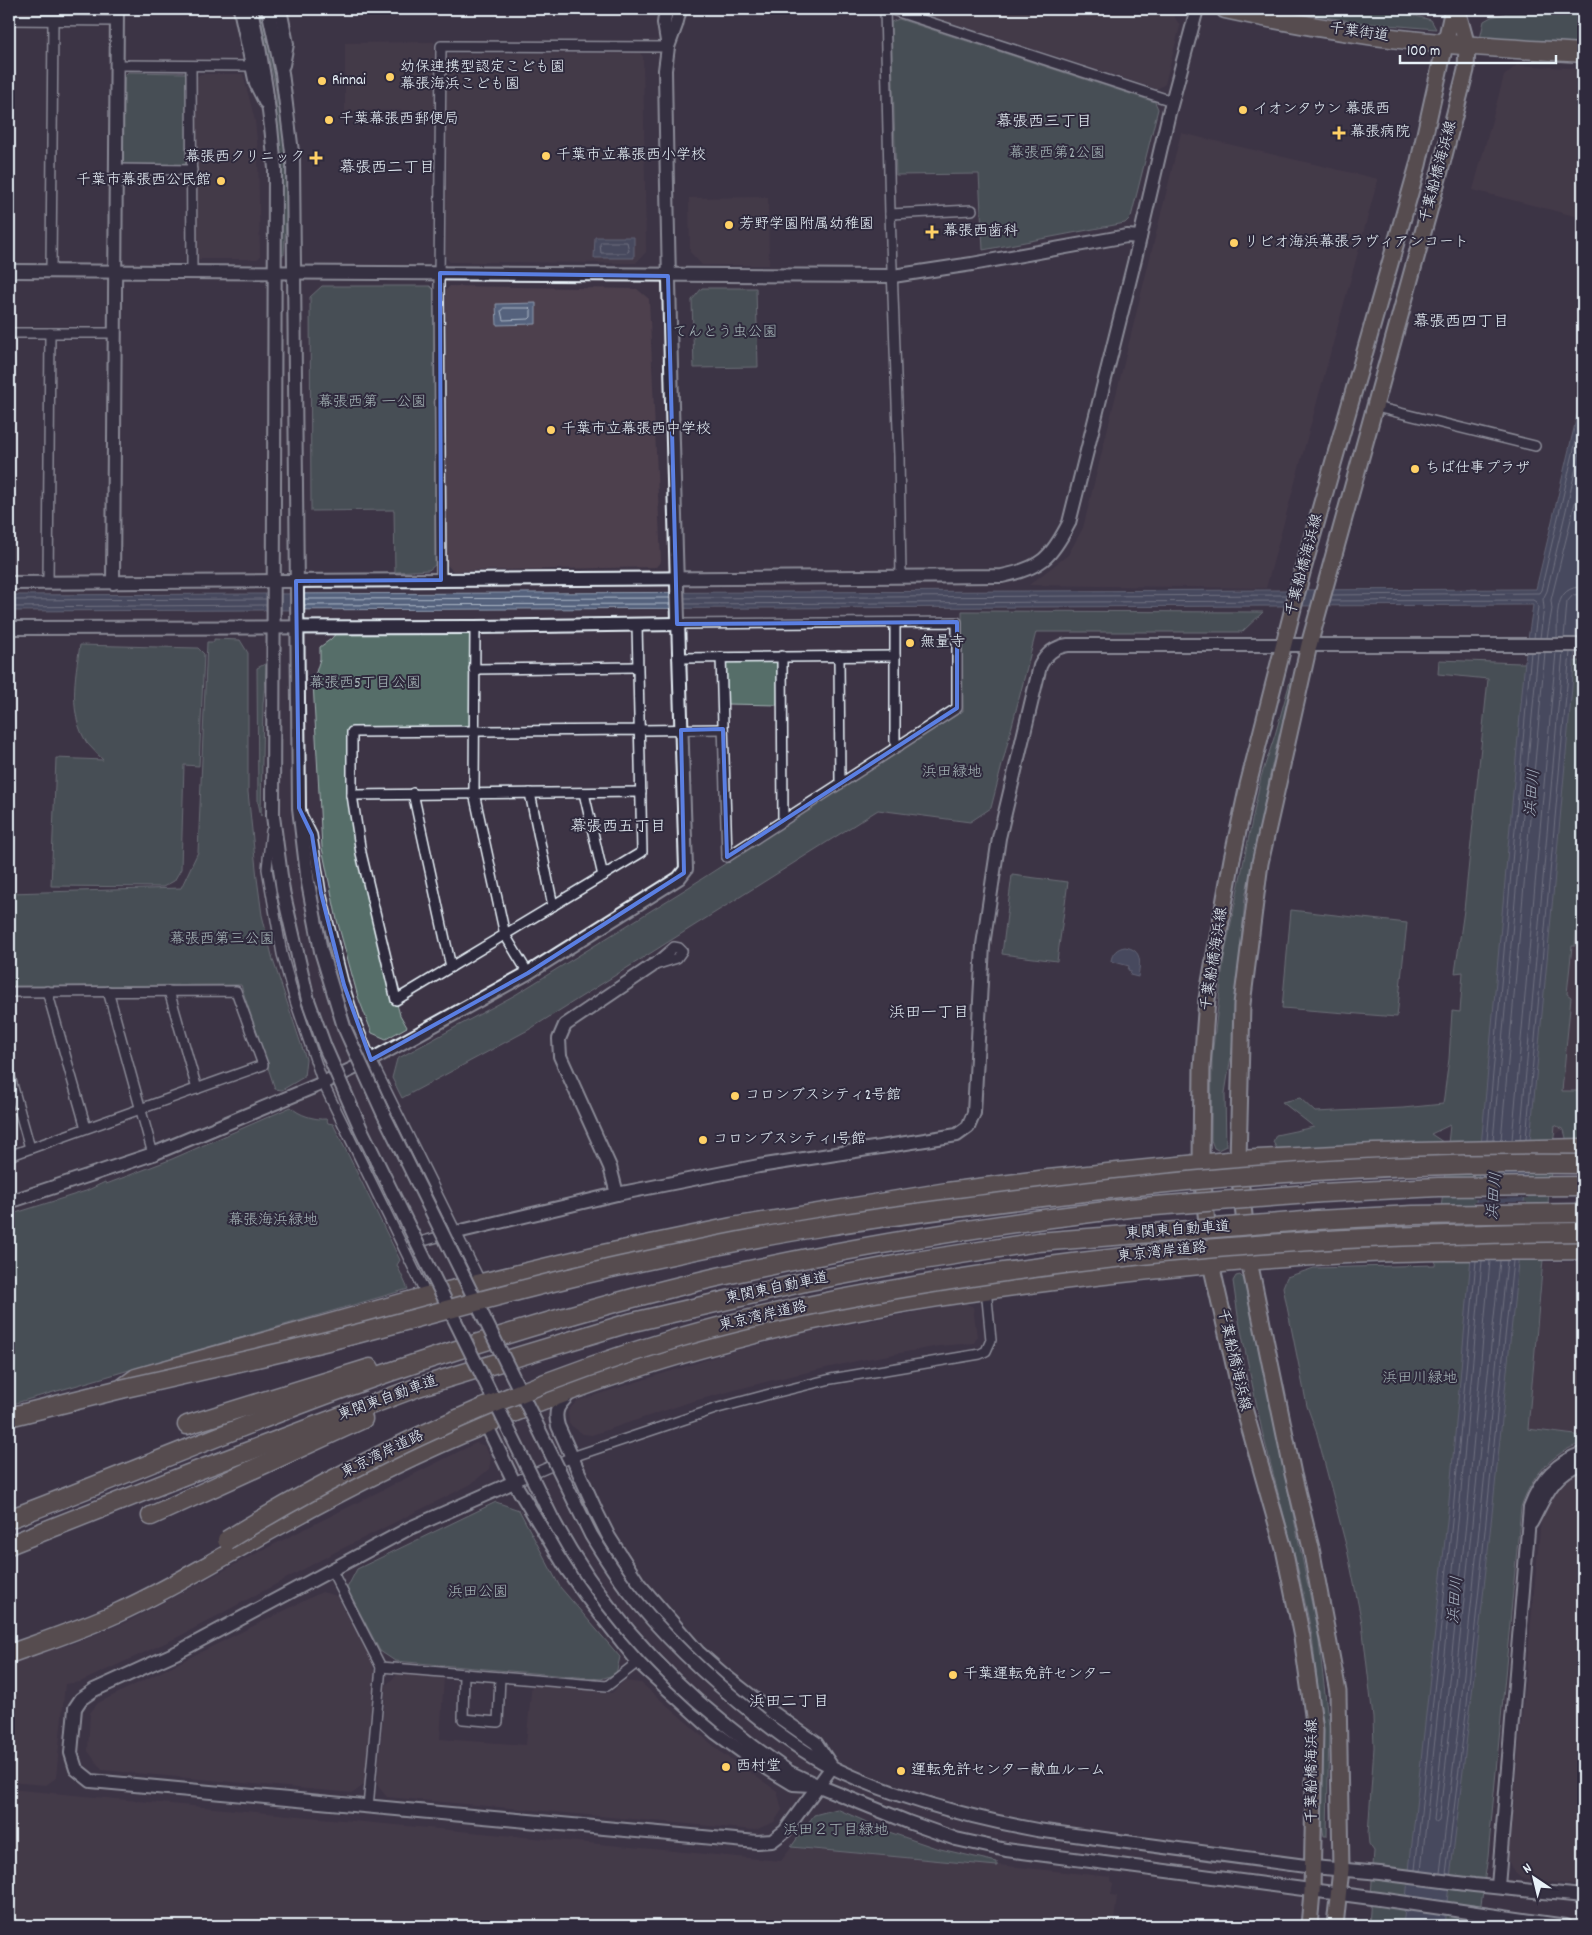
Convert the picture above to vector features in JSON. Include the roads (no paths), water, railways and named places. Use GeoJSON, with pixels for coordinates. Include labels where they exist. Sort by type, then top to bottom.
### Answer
{"type":"FeatureCollection","features":[{"type":"Feature","properties":{"kind":"highway","name":"千葉街道"},"geometry":{"type":"LineString","coordinates":[[1226,9],[1330,30],[1467,46],[1583,53]]}},
{"type":"Feature","properties":{"kind":"highway"},"geometry":{"type":"LineString","coordinates":[[120,1389],[136,1378],[427,1296],[598,1255],[752,1224],[947,1192],[1238,1160],[1374,1153],[1582,1153]]}},
{"type":"Feature","properties":{"kind":"highway"},"geometry":{"type":"LineString","coordinates":[[9,1417],[120,1389],[262,1358],[508,1293],[630,1264],[826,1226],[1032,1197],[1140,1185],[1454,1164],[1582,1153]]}},
{"type":"Feature","properties":{"kind":"highway","name":"東関東自動車道"},"geometry":{"type":"LineString","coordinates":[[9,1519],[347,1387],[430,1358],[623,1301],[713,1278],[912,1239],[1138,1207],[1322,1192],[1438,1186],[1583,1186]]}},
{"type":"Feature","properties":{"kind":"highway","name":"東関東自動車道"},"geometry":{"type":"LineString","coordinates":[[9,1544],[197,1470],[418,1387],[639,1321],[796,1284],[916,1261],[1038,1242],[1356,1218],[1413,1215],[1583,1213]]}},
{"type":"Feature","properties":{"kind":"highway","name":"東京湾岸道路"},"geometry":{"type":"LineString","coordinates":[[9,1648],[83,1619],[119,1602],[321,1485],[480,1409],[563,1377],[695,1334],[767,1315],[916,1285],[1066,1263],[1330,1239],[1583,1232]]}},
{"type":"Feature","properties":{"kind":"highway"},"geometry":{"type":"LineString","coordinates":[[9,1654],[74,1631],[119,1612],[156,1594],[349,1488],[486,1424],[572,1391],[684,1353],[763,1332],[847,1314],[986,1289],[1249,1260],[1373,1253],[1583,1250]]}},
{"type":"Feature","properties":{"kind":"highway"},"geometry":{"type":"LineString","coordinates":[[187,1425],[365,1369],[430,1358]]}},
{"type":"Feature","properties":{"kind":"highway"},"geometry":{"type":"LineString","coordinates":[[151,1516],[379,1412],[418,1387]]}},
{"type":"Feature","properties":{"kind":"main road","name":"千葉船橋海浜線"},"geometry":{"type":"LineString","coordinates":[[1309,1926],[1313,1867],[1315,1730],[1302,1637],[1284,1549],[1244,1408],[1211,1264],[1201,1163],[1201,1082],[1208,998],[1232,859],[1283,645],[1418,165],[1444,43],[1455,9]]}},
{"type":"Feature","properties":{"kind":"main road","name":"千葉船橋海浜線"},"geometry":{"type":"LineString","coordinates":[[1335,1926],[1340,1869],[1338,1692],[1311,1548],[1293,1474],[1249,1260],[1238,1160],[1242,1004],[1260,863],[1309,645],[1376,407],[1466,70],[1467,46],[1455,9]]}},
{"type":"Feature","properties":{"kind":"street"},"geometry":{"type":"LineString","coordinates":[[240,9],[256,84],[271,116]]}},
{"type":"Feature","properties":{"kind":"street"},"geometry":{"type":"LineString","coordinates":[[251,9],[271,116],[275,169],[273,816],[267,869],[282,954],[295,1001],[323,1082],[427,1296]]}},
{"type":"Feature","properties":{"kind":"street"},"geometry":{"type":"LineString","coordinates":[[280,9],[287,44],[282,73]]}},
{"type":"Feature","properties":{"kind":"street"},"geometry":{"type":"LineString","coordinates":[[666,9],[664,23],[668,47]]}},
{"type":"Feature","properties":{"kind":"street"},"geometry":{"type":"LineString","coordinates":[[9,1202],[154,1154],[371,1060],[528,973],[679,878],[686,869],[677,624],[665,70],[668,47],[680,9]]}},
{"type":"Feature","properties":{"kind":"street"},"geometry":{"type":"LineString","coordinates":[[885,9],[901,576]]}},
{"type":"Feature","properties":{"kind":"street"},"geometry":{"type":"LineString","coordinates":[[889,9],[1172,101]]}},
{"type":"Feature","properties":{"kind":"street"},"geometry":{"type":"LineString","coordinates":[[9,583],[296,585],[441,580],[1002,576],[1019,573],[1035,565],[1056,547],[1069,523],[1172,101],[1197,9]]}},
{"type":"Feature","properties":{"kind":"street"},"geometry":{"type":"LineString","coordinates":[[9,20],[53,21],[117,15],[113,583]]}},
{"type":"Feature","properties":{"kind":"street"},"geometry":{"type":"LineString","coordinates":[[270,15],[282,73],[293,160],[299,808],[308,883],[320,951],[344,1027],[383,1113],[591,1535],[626,1588],[666,1636],[720,1688],[777,1733],[832,1767],[924,1804],[1037,1830],[1313,1867],[1583,1896]]}},
{"type":"Feature","properties":{"kind":"street"},"geometry":{"type":"LineString","coordinates":[[51,271],[53,21]]}},
{"type":"Feature","properties":{"kind":"street"},"geometry":{"type":"LineString","coordinates":[[441,580],[441,46],[668,47]]}},
{"type":"Feature","properties":{"kind":"street"},"geometry":{"type":"LineString","coordinates":[[117,65],[252,66]]}},
{"type":"Feature","properties":{"kind":"street"},"geometry":{"type":"LineString","coordinates":[[191,66],[192,272]]}},
{"type":"Feature","properties":{"kind":"street"},"geometry":{"type":"LineString","coordinates":[[116,169],[192,170]]}},
{"type":"Feature","properties":{"kind":"street"},"geometry":{"type":"LineString","coordinates":[[890,214],[972,210]]}},
{"type":"Feature","properties":{"kind":"street"},"geometry":{"type":"LineString","coordinates":[[9,270],[668,276],[893,276],[1127,236],[1140,237]]}},
{"type":"Feature","properties":{"kind":"street"},"geometry":{"type":"LineString","coordinates":[[9,333],[115,333]]}},
{"type":"Feature","properties":{"kind":"street"},"geometry":{"type":"LineString","coordinates":[[48,583],[50,333]]}},
{"type":"Feature","properties":{"kind":"street"},"geometry":{"type":"LineString","coordinates":[[1376,407],[1535,446]]}},
{"type":"Feature","properties":{"kind":"street"},"geometry":{"type":"LineString","coordinates":[[9,628],[274,624],[297,622],[475,627],[956,622],[958,708],[727,857],[722,657]]}},
{"type":"Feature","properties":{"kind":"street"},"geometry":{"type":"LineString","coordinates":[[895,623],[895,741],[898,746]]}},
{"type":"Feature","properties":{"kind":"street"},"geometry":{"type":"LineString","coordinates":[[637,625],[637,667],[639,730],[640,792],[642,852],[396,1000],[361,854],[352,795],[352,732],[474,731],[639,730],[681,730],[723,729]]}},
{"type":"Feature","properties":{"kind":"street"},"geometry":{"type":"LineString","coordinates":[[475,627],[474,793],[505,936],[528,973]]}},
{"type":"Feature","properties":{"kind":"street"},"geometry":{"type":"LineString","coordinates":[[404,1246],[617,1194],[759,1166],[947,1136],[957,1134],[968,1127],[974,1113],[982,944],[999,838],[1040,666],[1044,657],[1051,651],[1068,645],[1583,645]]}},
{"type":"Feature","properties":{"kind":"street"},"geometry":{"type":"LineString","coordinates":[[782,656],[783,821]]}},
{"type":"Feature","properties":{"kind":"street"},"geometry":{"type":"LineString","coordinates":[[839,656],[840,784]]}},
{"type":"Feature","properties":{"kind":"street"},"geometry":{"type":"LineString","coordinates":[[678,658],[895,656]]}},
{"type":"Feature","properties":{"kind":"street"},"geometry":{"type":"LineString","coordinates":[[474,669],[637,667]]}},
{"type":"Feature","properties":{"kind":"street"},"geometry":{"type":"LineString","coordinates":[[352,795],[640,792]]}},
{"type":"Feature","properties":{"kind":"street"},"geometry":{"type":"LineString","coordinates":[[414,793],[451,967]]}},
{"type":"Feature","properties":{"kind":"street"},"geometry":{"type":"LineString","coordinates":[[530,793],[554,906]]}},
{"type":"Feature","properties":{"kind":"street"},"geometry":{"type":"LineString","coordinates":[[584,793],[603,876]]}},
{"type":"Feature","properties":{"kind":"street"},"geometry":{"type":"LineString","coordinates":[[299,808],[312,835],[321,893],[344,985],[356,1023],[371,1060],[436,1193],[458,1232],[481,1283]]}},
{"type":"Feature","properties":{"kind":"street"},"geometry":{"type":"LineString","coordinates":[[273,816],[287,917],[308,1000],[325,1047],[361,1129],[552,1518],[585,1575],[624,1627],[664,1671],[696,1701],[754,1748],[789,1772],[908,1822],[956,1839],[1006,1850],[1474,1913],[1492,1922],[1566,1926]]}},
{"type":"Feature","properties":{"kind":"street"},"geometry":{"type":"LineString","coordinates":[[617,1194],[610,1167],[560,1056],[559,1040],[565,1025],[652,966]]}},
{"type":"Feature","properties":{"kind":"street"},"geometry":{"type":"LineString","coordinates":[[9,992],[236,990],[263,1065],[9,1156]]}},
{"type":"Feature","properties":{"kind":"street"},"geometry":{"type":"LineString","coordinates":[[47,991],[86,1128]]}},
{"type":"Feature","properties":{"kind":"street"},"geometry":{"type":"LineString","coordinates":[[108,991],[154,1154]]}},
{"type":"Feature","properties":{"kind":"street"},"geometry":{"type":"LineString","coordinates":[[169,991],[197,1089]]}},
{"type":"Feature","properties":{"kind":"street"},"geometry":{"type":"LineString","coordinates":[[9,1073],[30,1148]]}},
{"type":"Feature","properties":{"kind":"street"},"geometry":{"type":"LineString","coordinates":[[832,1767],[785,1831],[772,1841],[757,1842],[92,1782],[76,1770],[70,1753],[75,1708],[82,1698],[94,1690],[180,1651],[410,1528],[514,1482],[572,1457],[718,1408],[831,1380],[980,1354],[986,1351],[991,1340],[986,1289]]}},
{"type":"Feature","properties":{"kind":"street"},"geometry":{"type":"LineString","coordinates":[[572,1391],[559,1406],[555,1415],[558,1426],[609,1537],[639,1584],[698,1652],[765,1708],[816,1742],[832,1767]]}},
{"type":"Feature","properties":{"kind":"street"},"geometry":{"type":"LineString","coordinates":[[486,1424],[514,1482],[566,1568],[638,1662],[716,1733],[752,1759],[793,1784],[819,1786]]}},
{"type":"Feature","properties":{"kind":"street"},"geometry":{"type":"LineString","coordinates":[[1498,1886],[1530,1506],[1535,1492],[1556,1467],[1583,1452]]}},
{"type":"Feature","properties":{"kind":"street"},"geometry":{"type":"LineString","coordinates":[[1528,1528],[1551,1485],[1574,1466],[1583,1463]]}},
{"type":"Feature","properties":{"kind":"street"},"geometry":{"type":"LineString","coordinates":[[331,1569],[381,1667],[368,1807]]}},
{"type":"Feature","properties":{"kind":"street"},"geometry":{"type":"LineString","coordinates":[[381,1667],[607,1686],[638,1662]]}},
{"type":"Feature","properties":{"kind":"street"},"geometry":{"type":"LineString","coordinates":[[464,1674],[462,1720],[498,1722],[500,1677]]}},
{"type":"Feature","properties":{"kind":"water"},"geometry":{"type":"Polygon","coordinates":[[[595,237],[634,237],[634,258],[594,258],[595,237]]]}},
{"type":"Feature","properties":{"kind":"water"},"geometry":{"type":"Polygon","coordinates":[[[536,303],[536,324],[497,325],[496,304],[536,303]]]}},
{"type":"Feature","properties":{"kind":"water","name":"浜田川"},"geometry":{"type":"Polygon","coordinates":[[[1583,390],[1583,605],[1577,605],[1574,665],[1515,1296],[1444,1926],[1403,1926],[1448,1512],[1525,660],[1533,605],[9,611],[9,595],[1536,589],[1583,390]]]}},
{"type":"Feature","properties":{"kind":"water"},"geometry":{"type":"Polygon","coordinates":[[[1125,947],[1138,954],[1140,962],[1138,977],[1130,975],[1129,966],[1111,961],[1115,951],[1125,947]]]}},
{"type":"Feature","properties":{"kind":"place","name":"幼保連携型認定こども園 幕張海浜こども園"},"geometry":{"type":"Point","coordinates":[390,77]}},
{"type":"Feature","properties":{"kind":"place","name":"Rinnai"},"geometry":{"type":"Point","coordinates":[322,81]}},
{"type":"Feature","properties":{"kind":"place","name":"イオンタウン 幕張西"},"geometry":{"type":"Point","coordinates":[1243,110]}},
{"type":"Feature","properties":{"kind":"place","name":"千葉幕張西郵便局"},"geometry":{"type":"Point","coordinates":[329,120]}},
{"type":"Feature","properties":{"kind":"place","name":"幕張病院"},"geometry":{"type":"Point","coordinates":[1339,133]}},
{"type":"Feature","properties":{"kind":"place","name":"千葉市立幕張西小学校"},"geometry":{"type":"Point","coordinates":[546,156]}},
{"type":"Feature","properties":{"kind":"place","name":"幕張西クリニック"},"geometry":{"type":"Point","coordinates":[316,158]}},
{"type":"Feature","properties":{"kind":"place","name":"千葉市幕張西公民館"},"geometry":{"type":"Point","coordinates":[221,181]}},
{"type":"Feature","properties":{"kind":"place","name":"芳野学園附属幼稚園"},"geometry":{"type":"Point","coordinates":[729,225]}},
{"type":"Feature","properties":{"kind":"place","name":"幕張西歯科"},"geometry":{"type":"Point","coordinates":[932,232]}},
{"type":"Feature","properties":{"kind":"place","name":"リビオ海浜幕張ラヴィアンコート"},"geometry":{"type":"Point","coordinates":[1234,243]}},
{"type":"Feature","properties":{"kind":"place","name":"千葉市立幕張西中学校"},"geometry":{"type":"Point","coordinates":[551,430]}},
{"type":"Feature","properties":{"kind":"place","name":"ちば仕事プラザ"},"geometry":{"type":"Point","coordinates":[1415,469]}},
{"type":"Feature","properties":{"kind":"place","name":"無量寺"},"geometry":{"type":"Point","coordinates":[910,643]}},
{"type":"Feature","properties":{"kind":"place","name":"コロンブスシティ2号館"},"geometry":{"type":"Point","coordinates":[735,1096]}},
{"type":"Feature","properties":{"kind":"place","name":"コロンブスシティ1号館"},"geometry":{"type":"Point","coordinates":[703,1140]}},
{"type":"Feature","properties":{"kind":"place","name":"千葉運転免許センター"},"geometry":{"type":"Point","coordinates":[953,1675]}},
{"type":"Feature","properties":{"kind":"place","name":"西村堂"},"geometry":{"type":"Point","coordinates":[726,1767]}},
{"type":"Feature","properties":{"kind":"place","name":"運転免許センター献血ルーム"},"geometry":{"type":"Point","coordinates":[901,1771]}},
{"type":"Feature","properties":{"kind":"district","name":"幕張西三丁目"},"geometry":{"type":"Point","coordinates":[1044,122]}},
{"type":"Feature","properties":{"kind":"district","name":"幕張西二丁目"},"geometry":{"type":"Point","coordinates":[387,168]}},
{"type":"Feature","properties":{"kind":"district","name":"幕張西四丁目"},"geometry":{"type":"Point","coordinates":[1461,322]}},
{"type":"Feature","properties":{"kind":"district","name":"幕張西五丁目"},"geometry":{"type":"Point","coordinates":[618,827]}},
{"type":"Feature","properties":{"kind":"district","name":"浜田一丁目"},"geometry":{"type":"Point","coordinates":[929,1013]}},
{"type":"Feature","properties":{"kind":"district","name":"浜田二丁目"},"geometry":{"type":"Point","coordinates":[789,1702]}},
{"type":"Feature","properties":{"kind":"park label","name":"幕張西第2公園"},"geometry":{"type":"Point","coordinates":[1057,154]}},
{"type":"Feature","properties":{"kind":"park label","name":"てんとう虫公園"},"geometry":{"type":"Point","coordinates":[725,333]}},
{"type":"Feature","properties":{"kind":"park label","name":"幕張西第 一公園"},"geometry":{"type":"Point","coordinates":[372,403]}},
{"type":"Feature","properties":{"kind":"park label","name":"幕張西5丁目公園"},"geometry":{"type":"Point","coordinates":[365,684]}},
{"type":"Feature","properties":{"kind":"park label","name":"浜田緑地"},"geometry":{"type":"Point","coordinates":[952,773]}},
{"type":"Feature","properties":{"kind":"park label","name":"幕張西第三公園"},"geometry":{"type":"Point","coordinates":[222,940]}},
{"type":"Feature","properties":{"kind":"park label","name":"幕張海浜緑地"},"geometry":{"type":"Point","coordinates":[273,1221]}},
{"type":"Feature","properties":{"kind":"park label","name":"浜田川緑地"},"geometry":{"type":"Point","coordinates":[1420,1379]}},
{"type":"Feature","properties":{"kind":"park label","name":"浜田公園"},"geometry":{"type":"Point","coordinates":[478,1593]}},
{"type":"Feature","properties":{"kind":"park label","name":"浜田２丁目緑地"},"geometry":{"type":"Point","coordinates":[836,1831]}}]}
